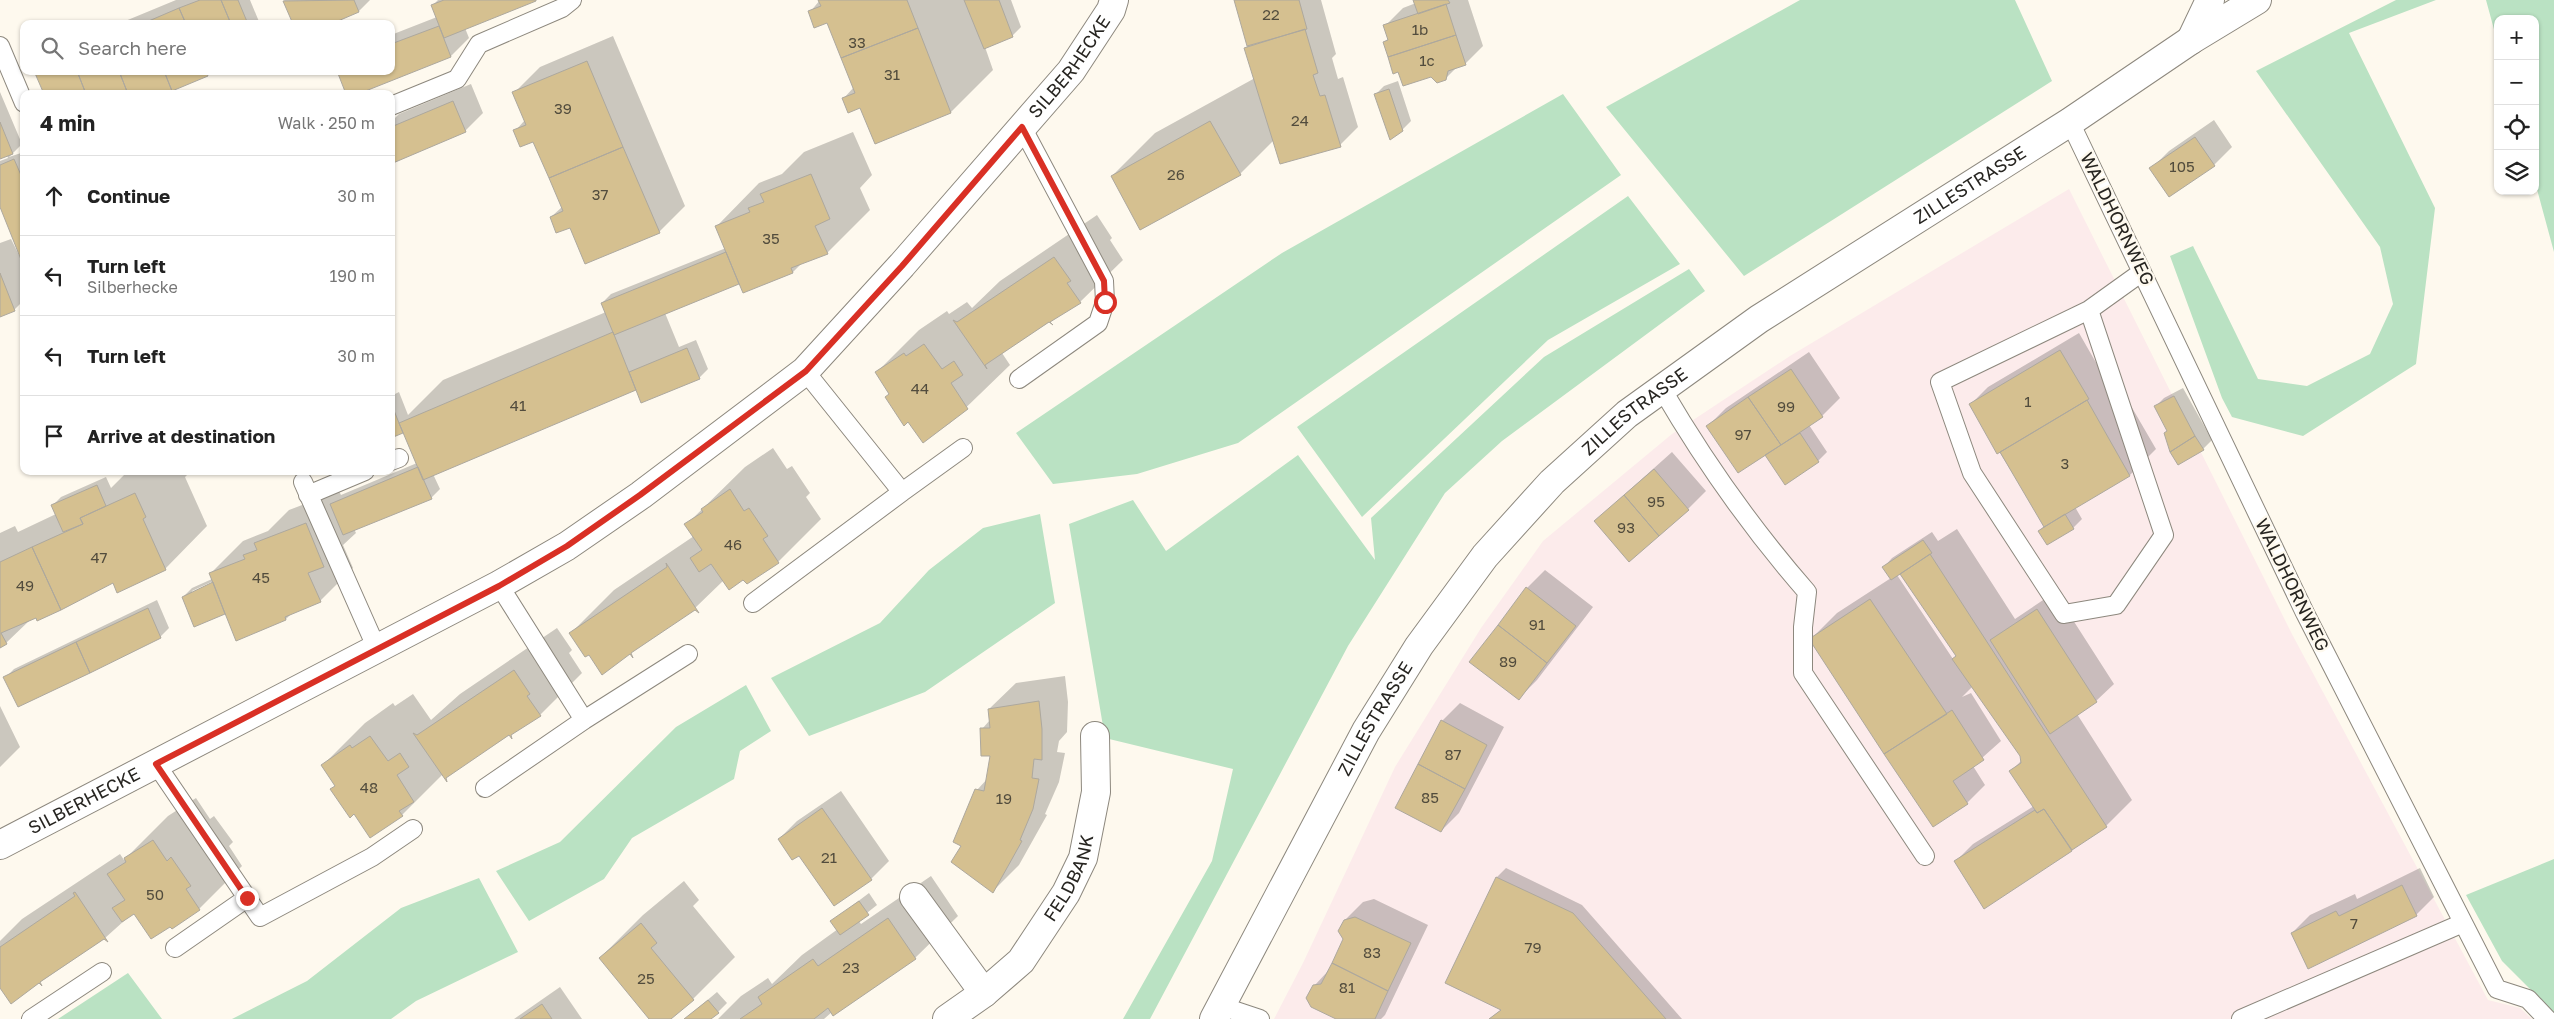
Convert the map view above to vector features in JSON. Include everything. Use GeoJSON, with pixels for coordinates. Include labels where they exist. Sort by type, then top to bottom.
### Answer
{"type":"FeatureCollection","features":[{"type":"Feature","properties":{"kind":"street","name":"SILBERHECKE"},"geometry":{"type":"LineString","coordinates":[[0,845],[499,586],[567,546],[640,495],[806,371],[902,266],[1070,71],[1111,10],[1114,0]]}},
{"type":"Feature","properties":{"kind":"street"},"geometry":{"type":"LineString","coordinates":[[2191,40],[2210,0]]}},
{"type":"Feature","properties":{"kind":"street","name":"ZILLESTRASSE"},"geometry":{"type":"LineString","coordinates":[[1217,1012],[1366,732],[1419,646],[1485,556],[1552,482],[1627,414],[1759,319],[2070,122],[2191,40],[2257,0]]}},
{"type":"Feature","properties":{"kind":"street","name":"FELDBANK"},"geometry":{"type":"LineString","coordinates":[[947,1019],[984,993],[1021,961],[1066,893],[1082,858],[1096,792],[1095,736]]}},
{"type":"Feature","properties":{"kind":"street"},"geometry":{"type":"LineString","coordinates":[[914,897],[984,993]]}},
{"type":"Feature","properties":{"kind":"lane"},"geometry":{"type":"LineString","coordinates":[[395,104],[457,79],[480,44],[562,8],[572,0]]}},
{"type":"Feature","properties":{"kind":"lane"},"geometry":{"type":"LineString","coordinates":[[0,46],[20,94]]}},
{"type":"Feature","properties":{"kind":"lane","name":"WALDHORNWEG"},"geometry":{"type":"LineString","coordinates":[[2070,122],[2305,613],[2497,989],[2528,999],[2547,1019]]}},
{"type":"Feature","properties":{"kind":"lane"},"geometry":{"type":"LineString","coordinates":[[1019,379],[1098,322],[1105,302],[1104,281],[1022,127]]}},
{"type":"Feature","properties":{"kind":"lane"},"geometry":{"type":"LineString","coordinates":[[2090,310],[2164,535],[2116,605],[2064,614],[1972,473],[1940,382],[2090,310],[2142,272]]}},
{"type":"Feature","properties":{"kind":"lane"},"geometry":{"type":"LineString","coordinates":[[806,371],[902,492]]}},
{"type":"Feature","properties":{"kind":"lane"},"geometry":{"type":"LineString","coordinates":[[1662,389],[1734,503],[1767,546],[1807,592],[1803,627],[1803,672],[1924,856]]}},
{"type":"Feature","properties":{"kind":"lane"},"geometry":{"type":"LineString","coordinates":[[753,602],[963,448]]}},
{"type":"Feature","properties":{"kind":"lane"},"geometry":{"type":"LineString","coordinates":[[351,475],[305,488],[377,649]]}},
{"type":"Feature","properties":{"kind":"lane"},"geometry":{"type":"LineString","coordinates":[[499,586],[584,720]]}},
{"type":"Feature","properties":{"kind":"lane"},"geometry":{"type":"LineString","coordinates":[[485,788],[584,720],[688,654]]}},
{"type":"Feature","properties":{"kind":"lane"},"geometry":{"type":"LineString","coordinates":[[156,764],[260,917],[372,856],[413,829]]}},
{"type":"Feature","properties":{"kind":"lane"},"geometry":{"type":"LineString","coordinates":[[175,948],[247,898]]}},
{"type":"Feature","properties":{"kind":"lane"},"geometry":{"type":"LineString","coordinates":[[2241,1019],[2463,923]]}},
{"type":"Feature","properties":{"kind":"lane"},"geometry":{"type":"LineString","coordinates":[[31,1019],[102,972]]}},
{"type":"Feature","properties":{"kind":"lane"},"geometry":{"type":"LineString","coordinates":[[1217,1012],[1260,1019]]}},
{"type":"Feature","properties":{"kind":"shaded area"},"geometry":{"type":"Polygon","coordinates":[[[2069,189],[2293,636],[2488,1000],[2520,1008],[2532,1019],[1274,1019],[1303,963],[1395,767],[1481,628],[1543,541],[1672,434],[1790,356],[2069,189]]]}},
{"type":"Feature","properties":{"kind":"green space"},"geometry":{"type":"Polygon","coordinates":[[[1800,0],[2015,0],[2052,81],[1744,276],[1606,107],[1800,0]]]}},
{"type":"Feature","properties":{"kind":"green space"},"geometry":{"type":"Polygon","coordinates":[[[2396,0],[2436,0],[2349,33],[2435,208],[2416,364],[2303,436],[2232,417],[2222,398],[2170,256],[2193,246],[2258,379],[2307,386],[2370,354],[2393,304],[2380,247],[2256,71],[2396,0]]]}},
{"type":"Feature","properties":{"kind":"green space"},"geometry":{"type":"Polygon","coordinates":[[[2486,0],[2554,0],[2554,252],[2539,195],[2539,15],[2494,15],[2494,29],[2486,0]]]}},
{"type":"Feature","properties":{"kind":"green space"},"geometry":{"type":"Polygon","coordinates":[[[1563,94],[1621,175],[1238,443],[1137,474],[1053,484],[1016,433],[1282,253],[1563,94]]]}},
{"type":"Feature","properties":{"kind":"green space"},"geometry":{"type":"Polygon","coordinates":[[[1628,196],[1680,264],[1548,340],[1362,517],[1297,427],[1628,196]]]}},
{"type":"Feature","properties":{"kind":"green space"},"geometry":{"type":"Polygon","coordinates":[[[1689,269],[1705,291],[1502,441],[1445,493],[1348,646],[1150,1019],[1123,1019],[1212,861],[1233,769],[1105,738],[1069,524],[1133,500],[1166,551],[1298,455],[1375,560],[1371,518],[1544,357],[1689,269]]]}},
{"type":"Feature","properties":{"kind":"green space"},"geometry":{"type":"Polygon","coordinates":[[[1040,514],[1055,603],[925,692],[809,736],[771,678],[880,623],[929,570],[983,528],[1040,514]]]}},
{"type":"Feature","properties":{"kind":"green space"},"geometry":{"type":"Polygon","coordinates":[[[746,685],[771,731],[740,751],[734,779],[632,838],[604,879],[529,921],[496,871],[560,842],[676,727],[746,685]]]}},
{"type":"Feature","properties":{"kind":"green space"},"geometry":{"type":"Polygon","coordinates":[[[2554,859],[2554,1013],[2502,961],[2466,895],[2554,859]]]}},
{"type":"Feature","properties":{"kind":"green space"},"geometry":{"type":"Polygon","coordinates":[[[479,878],[518,952],[416,1001],[391,1019],[232,1019],[307,981],[401,908],[479,878]]]}},
{"type":"Feature","properties":{"kind":"green space"},"geometry":{"type":"Polygon","coordinates":[[[128,973],[162,1019],[58,1019],[128,973]]]}},
{"type":"Feature","properties":{"kind":"building"},"geometry":{"type":"Polygon","coordinates":[[[200,0],[221,0],[229,20],[184,20],[179,8],[200,0]]]}},
{"type":"Feature","properties":{"kind":"building"},"geometry":{"type":"Polygon","coordinates":[[[221,0],[238,0],[246,20],[229,20],[221,0]]]}},
{"type":"Feature","properties":{"kind":"building"},"geometry":{"type":"Polygon","coordinates":[[[354,0],[359,12],[340,20],[291,20],[283,1],[354,0]]]}},
{"type":"Feature","properties":{"kind":"building"},"geometry":{"type":"Polygon","coordinates":[[[444,0],[536,1],[444,38],[431,5],[444,0]]]}},
{"type":"Feature","properties":{"kind":"building"},"geometry":{"type":"Polygon","coordinates":[[[818,0],[907,0],[918,28],[841,58],[827,23],[814,28],[808,11],[821,6],[818,0]]]}},
{"type":"Feature","properties":{"kind":"building"},"geometry":{"type":"Polygon","coordinates":[[[964,0],[999,0],[1013,37],[984,49],[964,0]]]}},
{"type":"Feature","properties":{"kind":"building"},"geometry":{"type":"Polygon","coordinates":[[[1234,0],[1299,0],[1307,29],[1247,46],[1234,0]]]}},
{"type":"Feature","properties":{"kind":"building"},"geometry":{"type":"Polygon","coordinates":[[[1413,0],[1448,0],[1450,3],[1418,14],[1413,0]]]}},
{"type":"Feature","properties":{"kind":"building"},"geometry":{"type":"Polygon","coordinates":[[[1446,4],[1456,35],[1388,57],[1383,42],[1388,40],[1383,25],[1446,4]]]}},
{"type":"Feature","properties":{"kind":"building"},"geometry":{"type":"Polygon","coordinates":[[[179,8],[184,20],[151,20],[179,8]]]}},
{"type":"Feature","properties":{"kind":"building"},"geometry":{"type":"Polygon","coordinates":[[[439,26],[451,57],[368,90],[344,90],[339,75],[395,75],[395,42],[439,26]]]}},
{"type":"Feature","properties":{"kind":"building"},"geometry":{"type":"Polygon","coordinates":[[[918,28],[951,113],[875,144],[860,108],[848,113],[842,98],[855,93],[841,58],[918,28]]]}},
{"type":"Feature","properties":{"kind":"building"},"geometry":{"type":"Polygon","coordinates":[[[1305,29],[1318,73],[1313,75],[1320,96],[1325,95],[1341,147],[1280,164],[1244,48],[1305,29]]]}},
{"type":"Feature","properties":{"kind":"building"},"geometry":{"type":"Polygon","coordinates":[[[1456,35],[1466,65],[1448,71],[1446,80],[1437,83],[1431,77],[1403,86],[1398,72],[1393,74],[1388,57],[1456,35]]]}},
{"type":"Feature","properties":{"kind":"building"},"geometry":{"type":"Polygon","coordinates":[[[587,61],[623,147],[549,178],[533,142],[520,147],[513,130],[526,125],[512,92],[587,61]]]}},
{"type":"Feature","properties":{"kind":"building"},"geometry":{"type":"Polygon","coordinates":[[[36,75],[79,75],[84,90],[42,90],[36,75]]]}},
{"type":"Feature","properties":{"kind":"building"},"geometry":{"type":"Polygon","coordinates":[[[79,75],[121,75],[126,90],[84,90],[79,75]]]}},
{"type":"Feature","properties":{"kind":"building"},"geometry":{"type":"Polygon","coordinates":[[[121,75],[166,75],[172,90],[126,90],[121,75]]]}},
{"type":"Feature","properties":{"kind":"building"},"geometry":{"type":"Polygon","coordinates":[[[166,75],[208,75],[174,90],[172,90],[166,75]]]}},
{"type":"Feature","properties":{"kind":"building"},"geometry":{"type":"Polygon","coordinates":[[[1389,89],[1403,131],[1390,140],[1374,94],[1389,89]]]}},
{"type":"Feature","properties":{"kind":"building"},"geometry":{"type":"Polygon","coordinates":[[[453,101],[466,132],[395,162],[395,125],[453,101]]]}},
{"type":"Feature","properties":{"kind":"building"},"geometry":{"type":"Polygon","coordinates":[[[1210,121],[1241,175],[1140,230],[1111,176],[1210,121]]]}},
{"type":"Feature","properties":{"kind":"building"},"geometry":{"type":"Polygon","coordinates":[[[0,122],[13,154],[0,159],[0,122]]]}},
{"type":"Feature","properties":{"kind":"building"},"geometry":{"type":"Polygon","coordinates":[[[2195,137],[2215,166],[2169,197],[2149,168],[2195,137]]]}},
{"type":"Feature","properties":{"kind":"building"},"geometry":{"type":"Polygon","coordinates":[[[623,147],[660,233],[585,264],[570,228],[556,233],[550,217],[563,211],[549,178],[623,147]]]}},
{"type":"Feature","properties":{"kind":"building"},"geometry":{"type":"Polygon","coordinates":[[[14,159],[20,173],[20,257],[0,207],[0,165],[14,159]]]}},
{"type":"Feature","properties":{"kind":"building"},"geometry":{"type":"Polygon","coordinates":[[[811,174],[830,219],[815,226],[828,254],[791,268],[793,273],[743,293],[715,226],[750,212],[748,208],[764,202],[760,194],[811,174]]]}},
{"type":"Feature","properties":{"kind":"building"},"geometry":{"type":"Polygon","coordinates":[[[726,252],[739,284],[614,335],[601,303],[726,252]]]}},
{"type":"Feature","properties":{"kind":"building"},"geometry":{"type":"Polygon","coordinates":[[[1054,257],[1071,281],[1067,283],[1081,303],[1050,322],[1053,325],[1049,322],[985,365],[987,369],[953,320],[957,322],[1054,257]]]}},
{"type":"Feature","properties":{"kind":"building"},"geometry":{"type":"Polygon","coordinates":[[[0,273],[15,311],[0,317],[0,273]]]}},
{"type":"Feature","properties":{"kind":"building"},"geometry":{"type":"Polygon","coordinates":[[[613,332],[636,390],[423,480],[399,423],[613,332]]]}},
{"type":"Feature","properties":{"kind":"building"},"geometry":{"type":"Polygon","coordinates":[[[924,344],[942,369],[954,361],[963,375],[951,383],[968,409],[923,443],[908,422],[904,426],[885,397],[889,394],[875,372],[904,353],[906,356],[924,344]]]}},
{"type":"Feature","properties":{"kind":"building"},"geometry":{"type":"Polygon","coordinates":[[[687,348],[700,379],[641,403],[629,372],[687,348]]]}},
{"type":"Feature","properties":{"kind":"building"},"geometry":{"type":"Polygon","coordinates":[[[2060,350],[2089,399],[1997,454],[1969,404],[2060,350]]]}},
{"type":"Feature","properties":{"kind":"building"},"geometry":{"type":"Polygon","coordinates":[[[1791,369],[1823,417],[1781,445],[1748,397],[1791,369]]]}},
{"type":"Feature","properties":{"kind":"building"},"geometry":{"type":"Polygon","coordinates":[[[2174,396],[2195,436],[2170,452],[2164,433],[2167,431],[2154,406],[2174,396]]]}},
{"type":"Feature","properties":{"kind":"building"},"geometry":{"type":"Polygon","coordinates":[[[1748,397],[1781,445],[1738,473],[1706,426],[1748,397]]]}},
{"type":"Feature","properties":{"kind":"building"},"geometry":{"type":"Polygon","coordinates":[[[2087,400],[2130,476],[2044,527],[2000,452],[2087,400]]]}},
{"type":"Feature","properties":{"kind":"building"},"geometry":{"type":"Polygon","coordinates":[[[395,413],[403,433],[395,436],[395,413]]]}},
{"type":"Feature","properties":{"kind":"building"},"geometry":{"type":"Polygon","coordinates":[[[1800,433],[1819,462],[1785,485],[1765,455],[1800,433]]]}},
{"type":"Feature","properties":{"kind":"building"},"geometry":{"type":"Polygon","coordinates":[[[2195,436],[2204,450],[2178,465],[2170,452],[2195,436]]]}},
{"type":"Feature","properties":{"kind":"building"},"geometry":{"type":"Polygon","coordinates":[[[418,467],[432,499],[343,535],[330,504],[418,467]]]}},
{"type":"Feature","properties":{"kind":"building"},"geometry":{"type":"Polygon","coordinates":[[[1654,469],[1689,510],[1659,536],[1624,495],[1654,469]]]}},
{"type":"Feature","properties":{"kind":"building"},"geometry":{"type":"Polygon","coordinates":[[[97,485],[106,506],[80,518],[83,524],[63,532],[51,505],[97,485]]]}},
{"type":"Feature","properties":{"kind":"building"},"geometry":{"type":"Polygon","coordinates":[[[730,489],[744,511],[749,508],[768,536],[763,539],[779,563],[747,584],[743,580],[729,590],[711,564],[699,572],[690,558],[702,550],[684,524],[703,512],[701,509],[730,489]]]}},
{"type":"Feature","properties":{"kind":"building"},"geometry":{"type":"Polygon","coordinates":[[[135,493],[146,517],[143,519],[166,570],[117,593],[113,583],[61,610],[32,547],[83,524],[80,518],[135,493]]]}},
{"type":"Feature","properties":{"kind":"building"},"geometry":{"type":"Polygon","coordinates":[[[1624,495],[1659,536],[1629,562],[1594,521],[1624,495]]]}},
{"type":"Feature","properties":{"kind":"building"},"geometry":{"type":"Polygon","coordinates":[[[2065,514],[2074,529],[2047,545],[2038,531],[2065,514]]]}},
{"type":"Feature","properties":{"kind":"building"},"geometry":{"type":"Polygon","coordinates":[[[306,523],[324,567],[308,573],[321,602],[285,617],[286,620],[236,641],[209,573],[245,559],[243,555],[257,550],[254,543],[306,523]]]}},
{"type":"Feature","properties":{"kind":"building"},"geometry":{"type":"Polygon","coordinates":[[[1923,540],[1932,553],[1891,580],[1882,567],[1923,540]]]}},
{"type":"Feature","properties":{"kind":"building"},"geometry":{"type":"Polygon","coordinates":[[[32,547],[61,610],[37,621],[36,618],[1,633],[7,644],[0,648],[0,562],[32,547]]]}},
{"type":"Feature","properties":{"kind":"building"},"geometry":{"type":"Polygon","coordinates":[[[1930,554],[2107,827],[2072,850],[2044,809],[2037,813],[2009,771],[2021,763],[2020,756],[1952,659],[1956,656],[1900,574],[1930,554]]]}},
{"type":"Feature","properties":{"kind":"building"},"geometry":{"type":"Polygon","coordinates":[[[666,563],[699,613],[695,610],[631,653],[633,658],[630,654],[602,675],[589,655],[585,657],[569,633],[667,567],[666,563]]]}},
{"type":"Feature","properties":{"kind":"building"},"geometry":{"type":"Polygon","coordinates":[[[213,582],[225,614],[194,627],[182,597],[213,582]]]}},
{"type":"Feature","properties":{"kind":"building"},"geometry":{"type":"Polygon","coordinates":[[[1526,587],[1576,626],[1547,663],[1498,625],[1526,587]]]}},
{"type":"Feature","properties":{"kind":"building"},"geometry":{"type":"Polygon","coordinates":[[[1870,599],[1947,714],[1884,754],[1809,639],[1870,599]]]}},
{"type":"Feature","properties":{"kind":"building"},"geometry":{"type":"Polygon","coordinates":[[[148,608],[161,638],[90,673],[76,642],[148,608]]]}},
{"type":"Feature","properties":{"kind":"building"},"geometry":{"type":"Polygon","coordinates":[[[2037,609],[2097,702],[2050,734],[1990,640],[2037,609]]]}},
{"type":"Feature","properties":{"kind":"building"},"geometry":{"type":"Polygon","coordinates":[[[1498,625],[1547,663],[1519,700],[1469,662],[1498,625]]]}},
{"type":"Feature","properties":{"kind":"building"},"geometry":{"type":"Polygon","coordinates":[[[76,642],[90,673],[18,707],[3,677],[76,642]]]}},
{"type":"Feature","properties":{"kind":"building"},"geometry":{"type":"Polygon","coordinates":[[[514,670],[530,694],[527,696],[541,716],[511,735],[512,739],[509,735],[446,778],[447,782],[413,733],[417,735],[514,670]]]}},
{"type":"Feature","properties":{"kind":"building"},"geometry":{"type":"Polygon","coordinates":[[[1039,701],[1042,729],[1042,760],[1034,759],[1032,778],[1039,779],[1033,809],[1020,840],[1022,841],[993,893],[951,862],[961,846],[953,842],[975,789],[984,791],[990,756],[981,756],[980,728],[990,728],[988,709],[1039,701]]]}},
{"type":"Feature","properties":{"kind":"building"},"geometry":{"type":"Polygon","coordinates":[[[1952,710],[1984,760],[1953,781],[1968,804],[1933,827],[1884,754],[1952,710]]]}},
{"type":"Feature","properties":{"kind":"building"},"geometry":{"type":"Polygon","coordinates":[[[1441,720],[1487,745],[1465,789],[1418,764],[1441,720]]]}},
{"type":"Feature","properties":{"kind":"building"},"geometry":{"type":"Polygon","coordinates":[[[370,736],[388,761],[400,753],[409,767],[397,775],[414,802],[399,811],[403,816],[370,838],[354,814],[350,818],[330,789],[335,786],[321,765],[350,745],[352,748],[370,736]]]}},
{"type":"Feature","properties":{"kind":"building"},"geometry":{"type":"Polygon","coordinates":[[[1418,764],[1465,789],[1441,832],[1395,808],[1418,764]]]}},
{"type":"Feature","properties":{"kind":"building"},"geometry":{"type":"Polygon","coordinates":[[[822,808],[872,880],[834,906],[799,856],[792,860],[778,839],[822,808]]]}},
{"type":"Feature","properties":{"kind":"building"},"geometry":{"type":"Polygon","coordinates":[[[2044,809],[2072,851],[1984,909],[1954,861],[2035,810],[2037,813],[2044,809]]]}},
{"type":"Feature","properties":{"kind":"building"},"geometry":{"type":"Polygon","coordinates":[[[153,840],[167,861],[171,857],[191,886],[186,889],[200,910],[172,929],[170,927],[151,939],[134,914],[122,922],[112,908],[125,900],[107,874],[126,862],[124,858],[153,840]]]}},
{"type":"Feature","properties":{"kind":"building"},"geometry":{"type":"Polygon","coordinates":[[[1496,877],[1573,913],[1666,1019],[1489,1019],[1501,1010],[1445,983],[1496,877]]]}},
{"type":"Feature","properties":{"kind":"building"},"geometry":{"type":"Polygon","coordinates":[[[2402,885],[2417,916],[2308,969],[2291,933],[2336,911],[2339,916],[2402,885]]]}},
{"type":"Feature","properties":{"kind":"building"},"geometry":{"type":"Polygon","coordinates":[[[75,892],[108,942],[104,939],[40,982],[42,986],[39,983],[11,1004],[0,988],[0,947],[75,896],[73,893],[75,892]]]}},
{"type":"Feature","properties":{"kind":"building"},"geometry":{"type":"Polygon","coordinates":[[[859,901],[869,915],[840,935],[830,921],[859,901]]]}},
{"type":"Feature","properties":{"kind":"building"},"geometry":{"type":"Polygon","coordinates":[[[1355,917],[1411,943],[1388,991],[1332,963],[1343,939],[1338,931],[1344,920],[1355,917]]]}},
{"type":"Feature","properties":{"kind":"building"},"geometry":{"type":"Polygon","coordinates":[[[888,918],[916,959],[833,1016],[828,1008],[814,1019],[740,1019],[762,1004],[758,997],[813,959],[818,966],[888,918]]]}},
{"type":"Feature","properties":{"kind":"building"},"geometry":{"type":"Polygon","coordinates":[[[641,923],[657,943],[651,948],[694,1000],[671,1019],[649,1019],[599,958],[641,923]]]}},
{"type":"Feature","properties":{"kind":"building"},"geometry":{"type":"Polygon","coordinates":[[[1332,963],[1388,991],[1375,1019],[1336,1019],[1311,1007],[1306,998],[1313,985],[1321,984],[1332,963]]]}},
{"type":"Feature","properties":{"kind":"building"},"geometry":{"type":"Polygon","coordinates":[[[708,1000],[719,1013],[711,1019],[684,1019],[708,1000]]]}},
{"type":"Feature","properties":{"kind":"building"},"geometry":{"type":"Polygon","coordinates":[[[542,1004],[552,1019],[520,1019],[542,1004]]]}},
{"type":"Feature","properties":{"kind":"route"},"geometry":{"type":"LineString","coordinates":[[247,898],[156,764],[499,586],[567,546],[640,495],[806,371],[902,266],[1022,127],[1104,281],[1105,302]]}}]}
